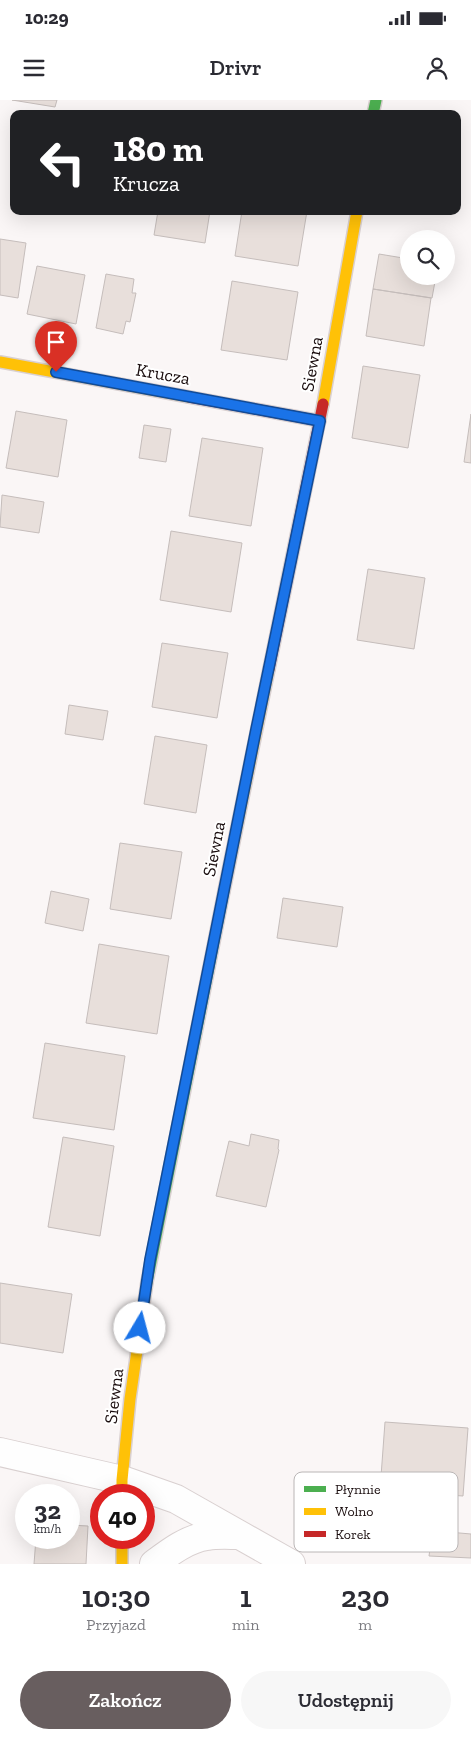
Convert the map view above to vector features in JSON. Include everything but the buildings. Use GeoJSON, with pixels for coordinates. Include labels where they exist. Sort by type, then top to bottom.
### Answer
{"type":"FeatureCollection","features":[{"type":"Feature","properties":{"kind":"street","name":"Siewna"},"geometry":{"type":"LineString","coordinates":[[122,1484],[130,1399],[150,1260],[320,421],[355,215]]}},
{"type":"Feature","properties":{"kind":"street","name":"Krucza"},"geometry":{"type":"LineString","coordinates":[[0,362],[320,421]]}},
{"type":"Feature","properties":{"kind":"street"},"geometry":{"type":"LineString","coordinates":[[0,1452],[108,1484]]}},
{"type":"Feature","properties":{"kind":"street"},"geometry":{"type":"LineString","coordinates":[[155,1495],[176,1499],[291,1564]]}},
{"type":"Feature","properties":{"kind":"street"},"geometry":{"type":"LineString","coordinates":[[154,1564],[170,1551],[191,1541],[207,1536],[240,1535]]}},
{"type":"Feature","properties":{"kind":"street"},"geometry":{"type":"LineString","coordinates":[[122,1549],[122,1564]]}},
{"type":"Feature","properties":{"kind":"traffic: fast"},"geometry":{"type":"LineString","coordinates":[[374,110],[376,100]]}},
{"type":"Feature","properties":{"kind":"traffic: fast"},"geometry":{"type":"LineString","coordinates":[[147,1282],[224,891]]}},
{"type":"Feature","properties":{"kind":"traffic: slow"},"geometry":{"type":"LineString","coordinates":[[323,404],[356,215]]}},
{"type":"Feature","properties":{"kind":"traffic: slow"},"geometry":{"type":"LineString","coordinates":[[0,362],[189,397]]}},
{"type":"Feature","properties":{"kind":"traffic: slow"},"geometry":{"type":"LineString","coordinates":[[224,891],[269,669]]}},
{"type":"Feature","properties":{"kind":"traffic: slow"},"geometry":{"type":"LineString","coordinates":[[122,1484],[130,1399],[147,1282]]}},
{"type":"Feature","properties":{"kind":"traffic: slow"},"geometry":{"type":"LineString","coordinates":[[122,1549],[122,1564]]}},
{"type":"Feature","properties":{"kind":"traffic: jam"},"geometry":{"type":"LineString","coordinates":[[189,397],[320,421]]}},
{"type":"Feature","properties":{"kind":"traffic: jam"},"geometry":{"type":"LineString","coordinates":[[269,669],[323,404]]}},
{"type":"Feature","properties":{"kind":"route"},"geometry":{"type":"LineString","coordinates":[[56,372],[320,421],[150,1260],[140,1328]]}}]}
